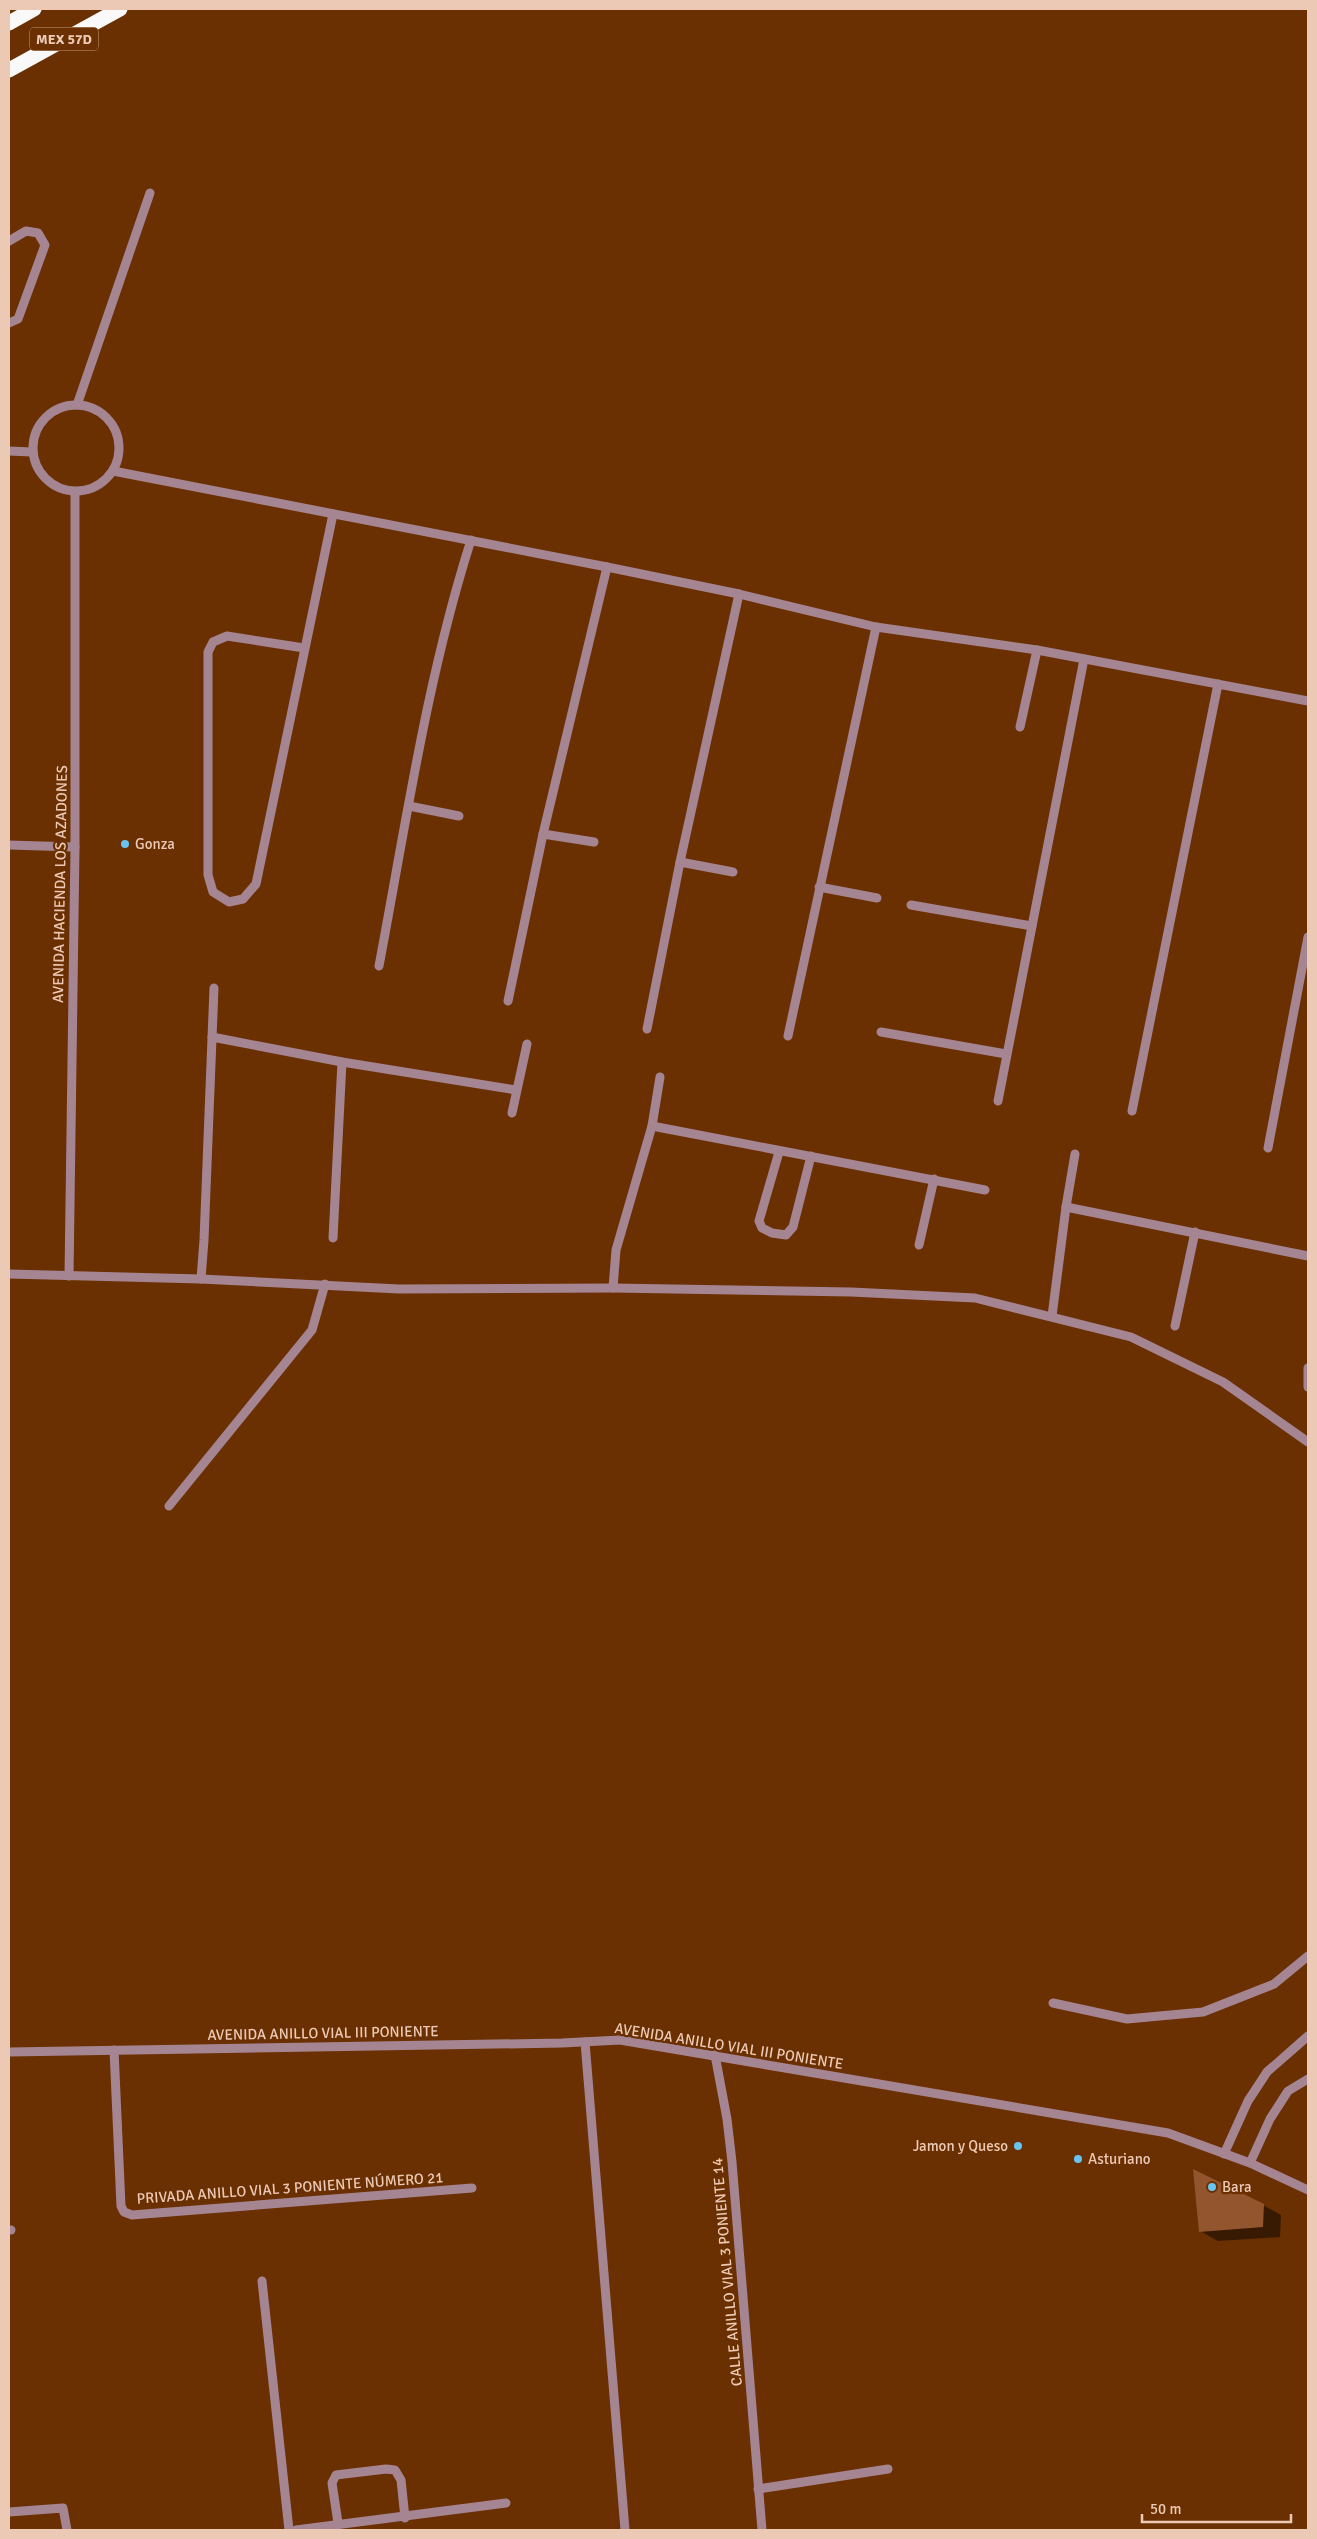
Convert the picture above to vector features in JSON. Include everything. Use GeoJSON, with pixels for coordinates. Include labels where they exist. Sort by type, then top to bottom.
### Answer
{"type":"FeatureCollection","features":[{"type":"Feature","properties":{"kind":"highway","name":"MEX 57D"},"geometry":{"type":"LineString","coordinates":[[9,23],[34,9]]}},
{"type":"Feature","properties":{"kind":"highway","name":"MEX 57D"},"geometry":{"type":"LineString","coordinates":[[9,70],[120,9]]}},
{"type":"Feature","properties":{"kind":"street"},"geometry":{"type":"LineString","coordinates":[[78,405],[150,193]]}},
{"type":"Feature","properties":{"kind":"street"},"geometry":{"type":"LineString","coordinates":[[9,241],[26,231],[38,233],[45,245],[18,319],[9,323]]}},
{"type":"Feature","properties":{"kind":"street"},"geometry":{"type":"LineString","coordinates":[[78,405],[89,407],[103,414],[113,425],[119,439],[119,456],[113,471],[104,482],[90,490],[75,492],[57,488],[44,479],[36,466],[32,452],[34,436],[39,425],[49,414],[62,407],[78,405]]}},
{"type":"Feature","properties":{"kind":"street"},"geometry":{"type":"LineString","coordinates":[[9,451],[32,452]]}},
{"type":"Feature","properties":{"kind":"street"},"geometry":{"type":"LineString","coordinates":[[113,471],[472,540],[739,594],[876,626],[1037,650],[1308,701]]}},
{"type":"Feature","properties":{"kind":"street","name":"AVENIDA HACIENDA LOS AZADONES"},"geometry":{"type":"LineString","coordinates":[[69,1276],[75,847],[75,492]]}},
{"type":"Feature","properties":{"kind":"street"},"geometry":{"type":"LineString","coordinates":[[304,648],[227,636],[213,642],[208,652],[208,876],[213,892],[228,902],[244,900],[256,884],[333,514]]}},
{"type":"Feature","properties":{"kind":"street"},"geometry":{"type":"LineString","coordinates":[[379,966],[429,705],[455,590],[472,540]]}},
{"type":"Feature","properties":{"kind":"street"},"geometry":{"type":"LineString","coordinates":[[508,1001],[543,834],[606,567]]}},
{"type":"Feature","properties":{"kind":"street"},"geometry":{"type":"LineString","coordinates":[[647,1028],[680,862],[739,594]]}},
{"type":"Feature","properties":{"kind":"street"},"geometry":{"type":"LineString","coordinates":[[788,1036],[876,626]]}},
{"type":"Feature","properties":{"kind":"street"},"geometry":{"type":"LineString","coordinates":[[1020,727],[1037,650]]}},
{"type":"Feature","properties":{"kind":"street"},"geometry":{"type":"LineString","coordinates":[[998,1101],[1084,659]]}},
{"type":"Feature","properties":{"kind":"street"},"geometry":{"type":"LineString","coordinates":[[1132,1111],[1218,684]]}},
{"type":"Feature","properties":{"kind":"street"},"geometry":{"type":"LineString","coordinates":[[409,806],[459,816]]}},
{"type":"Feature","properties":{"kind":"street"},"geometry":{"type":"LineString","coordinates":[[543,834],[594,842]]}},
{"type":"Feature","properties":{"kind":"street"},"geometry":{"type":"LineString","coordinates":[[9,846],[75,847]]}},
{"type":"Feature","properties":{"kind":"street"},"geometry":{"type":"LineString","coordinates":[[680,862],[733,872]]}},
{"type":"Feature","properties":{"kind":"street"},"geometry":{"type":"LineString","coordinates":[[819,887],[877,898]]}},
{"type":"Feature","properties":{"kind":"street"},"geometry":{"type":"LineString","coordinates":[[911,905],[1032,926]]}},
{"type":"Feature","properties":{"kind":"street"},"geometry":{"type":"LineString","coordinates":[[1268,1148],[1304,987],[1308,937]]}},
{"type":"Feature","properties":{"kind":"street"},"geometry":{"type":"LineString","coordinates":[[201,1279],[214,988]]}},
{"type":"Feature","properties":{"kind":"street"},"geometry":{"type":"LineString","coordinates":[[881,1032],[1006,1054]]}},
{"type":"Feature","properties":{"kind":"street"},"geometry":{"type":"LineString","coordinates":[[212,1037],[342,1062],[516,1090]]}},
{"type":"Feature","properties":{"kind":"street"},"geometry":{"type":"LineString","coordinates":[[512,1113],[527,1044]]}},
{"type":"Feature","properties":{"kind":"street"},"geometry":{"type":"LineString","coordinates":[[333,1238],[342,1062]]}},
{"type":"Feature","properties":{"kind":"street"},"geometry":{"type":"LineString","coordinates":[[613,1288],[616,1250],[652,1126],[660,1077]]}},
{"type":"Feature","properties":{"kind":"street"},"geometry":{"type":"LineString","coordinates":[[652,1126],[779,1152],[810,1156],[985,1190]]}},
{"type":"Feature","properties":{"kind":"street"},"geometry":{"type":"LineString","coordinates":[[779,1152],[759,1221],[762,1228],[772,1233],[786,1235],[793,1227],[810,1156]]}},
{"type":"Feature","properties":{"kind":"street"},"geometry":{"type":"LineString","coordinates":[[1052,1316],[1075,1154]]}},
{"type":"Feature","properties":{"kind":"street"},"geometry":{"type":"LineString","coordinates":[[919,1245],[934,1179]]}},
{"type":"Feature","properties":{"kind":"street"},"geometry":{"type":"LineString","coordinates":[[1066,1207],[1308,1256]]}},
{"type":"Feature","properties":{"kind":"street"},"geometry":{"type":"LineString","coordinates":[[1175,1326],[1195,1232]]}},
{"type":"Feature","properties":{"kind":"street"},"geometry":{"type":"LineString","coordinates":[[9,1274],[201,1279],[399,1289],[613,1288],[851,1292],[975,1298],[1131,1337],[1223,1382],[1308,1442]]}},
{"type":"Feature","properties":{"kind":"street"},"geometry":{"type":"LineString","coordinates":[[169,1506],[312,1330],[325,1284]]}},
{"type":"Feature","properties":{"kind":"street"},"geometry":{"type":"LineString","coordinates":[[1308,1368],[1308,1386]]}},
{"type":"Feature","properties":{"kind":"street"},"geometry":{"type":"LineString","coordinates":[[1053,2004],[1127,2019],[1203,2012],[1274,1984],[1308,1956]]}},
{"type":"Feature","properties":{"kind":"street"},"geometry":{"type":"LineString","coordinates":[[1224,2154],[1248,2101],[1267,2072],[1308,2036]]}},
{"type":"Feature","properties":{"kind":"street","name":"AVENIDA ANILLO VIAL III PONIENTE"},"geometry":{"type":"LineString","coordinates":[[9,2052],[620,2040],[1168,2133],[1250,2163],[1308,2190]]}},
{"type":"Feature","properties":{"kind":"street"},"geometry":{"type":"LineString","coordinates":[[585,2042],[625,2530]]}},
{"type":"Feature","properties":{"kind":"street","name":"PRIVADA ANILLO VIAL 3 PONIENTE NÚMERO 21"},"geometry":{"type":"LineString","coordinates":[[114,2050],[120,2206],[124,2212],[132,2215],[472,2188]]}},
{"type":"Feature","properties":{"kind":"street","name":"CALLE ANILLO VIAL 3 PONIENTE 14"},"geometry":{"type":"LineString","coordinates":[[714,2055],[727,2119],[732,2162],[762,2530]]}},
{"type":"Feature","properties":{"kind":"street"},"geometry":{"type":"LineString","coordinates":[[1250,2163],[1270,2119],[1288,2091],[1308,2079]]}},
{"type":"Feature","properties":{"kind":"street"},"geometry":{"type":"LineString","coordinates":[[262,2282],[289,2530]]}},
{"type":"Feature","properties":{"kind":"street"},"geometry":{"type":"LineString","coordinates":[[338,2523],[332,2483],[336,2475],[386,2469],[395,2470],[401,2480],[406,2518]]}},
{"type":"Feature","properties":{"kind":"street"},"geometry":{"type":"LineString","coordinates":[[758,2489],[888,2469]]}},
{"type":"Feature","properties":{"kind":"street"},"geometry":{"type":"LineString","coordinates":[[296,2530],[338,2523],[406,2518],[506,2503]]}},
{"type":"Feature","properties":{"kind":"street"},"geometry":{"type":"LineString","coordinates":[[9,2512],[63,2508],[67,2530]]}},
{"type":"Feature","properties":{"kind":"building","name":"Bara"},"geometry":{"type":"Polygon","coordinates":[[[1193,2169],[1264,2204],[1263,2227],[1199,2232],[1193,2169]]]}},
{"type":"Feature","properties":{"kind":"place","name":"Gonza"},"geometry":{"type":"Point","coordinates":[125,844]}},
{"type":"Feature","properties":{"kind":"place","name":"Jamon y Queso"},"geometry":{"type":"Point","coordinates":[1018,2146]}},
{"type":"Feature","properties":{"kind":"place","name":"Asturiano"},"geometry":{"type":"Point","coordinates":[1078,2159]}},
{"type":"Feature","properties":{"kind":"place","name":"Bara"},"geometry":{"type":"Point","coordinates":[1212,2187]}}]}
